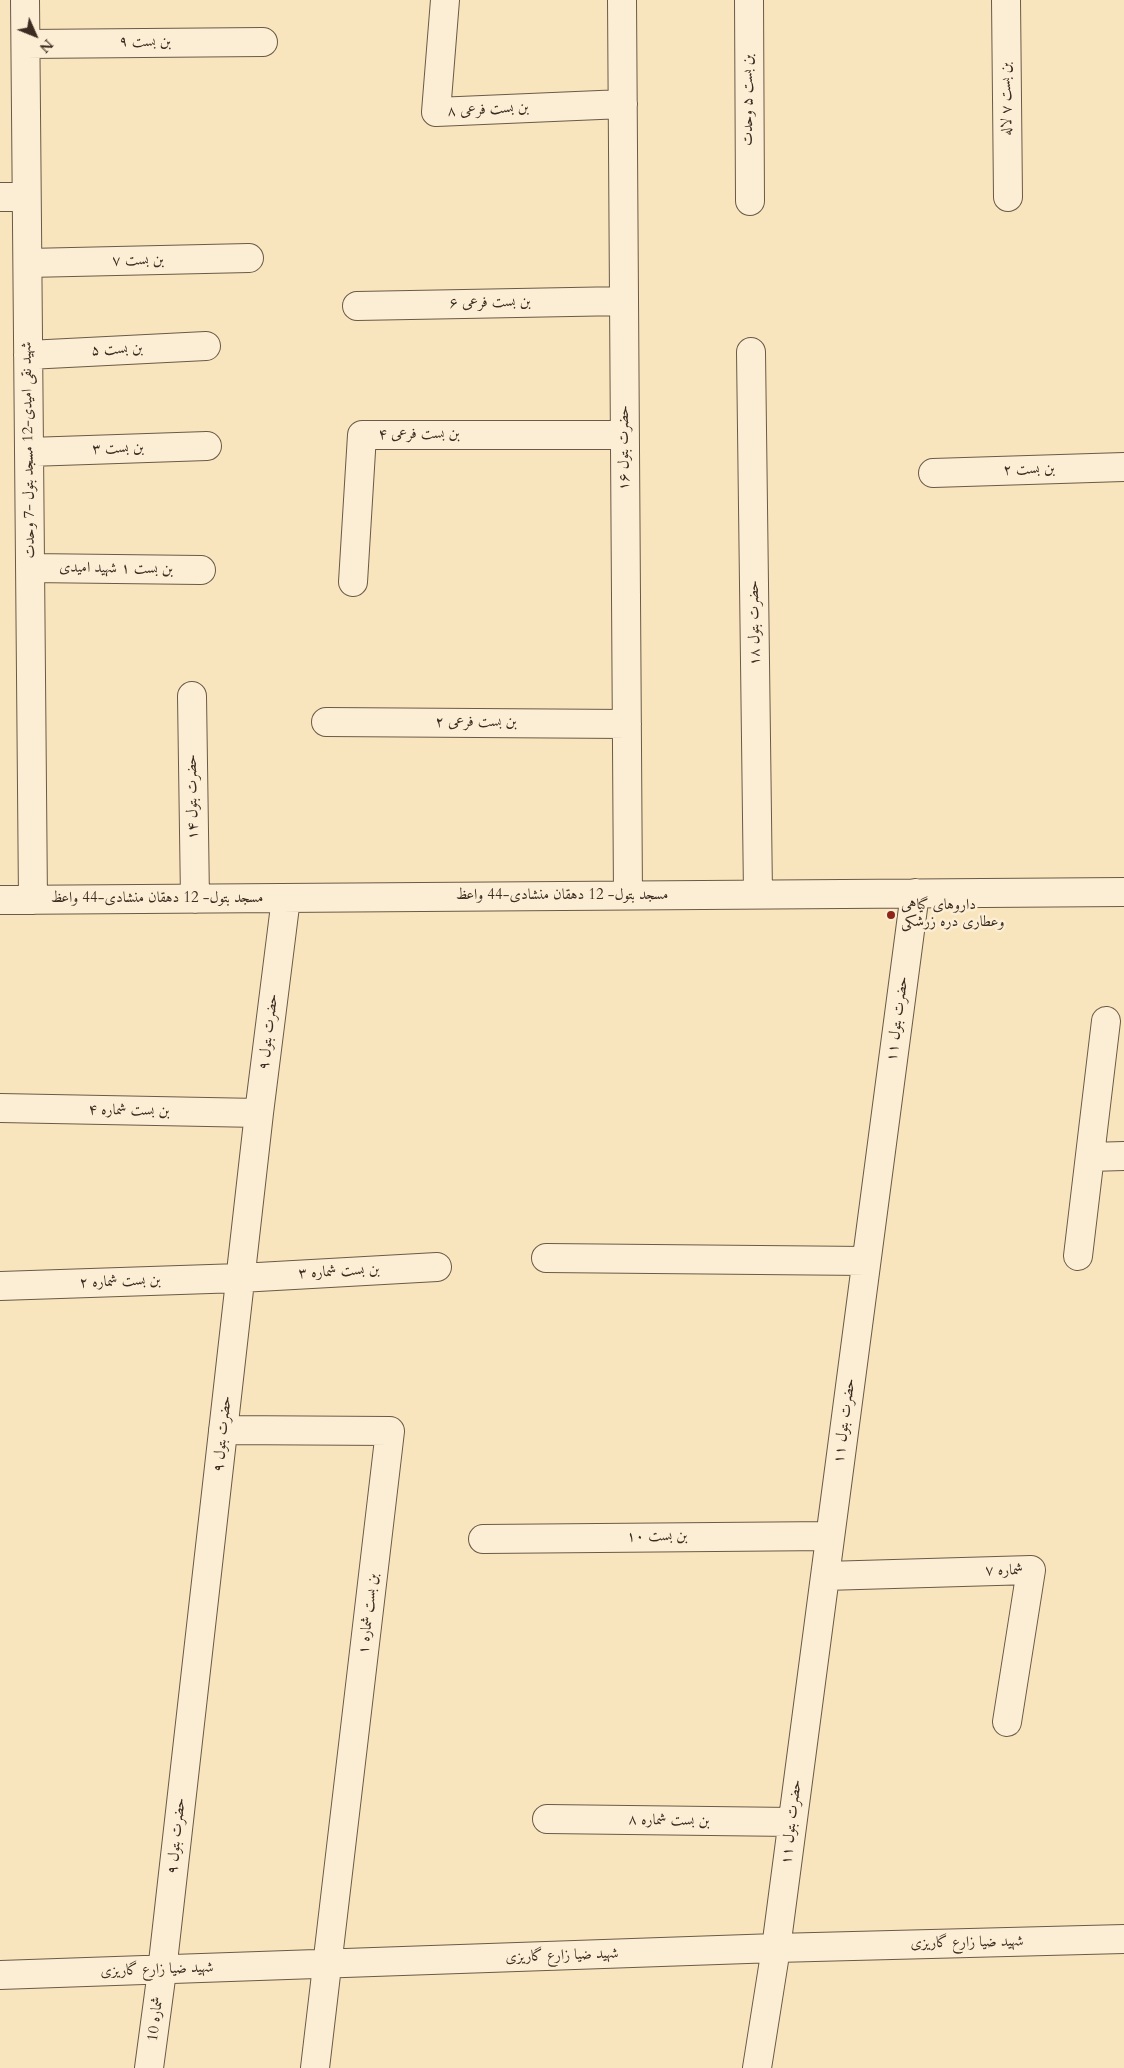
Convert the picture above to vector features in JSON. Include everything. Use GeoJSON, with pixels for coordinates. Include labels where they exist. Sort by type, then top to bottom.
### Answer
{"type":"FeatureCollection","features":[{"type":"Feature","properties":{"kind":"street","name":"شهید نقی امیدی-12 مسجد بتول -7 وحدت"},"geometry":{"type":"LineString","coordinates":[[25,0],[26,44],[13,197],[28,263],[33,900]]}},
{"type":"Feature","properties":{"kind":"street","name":"بن بست فرعی ۸"},"geometry":{"type":"LineString","coordinates":[[445,0],[436,112],[622,104]]}},
{"type":"Feature","properties":{"kind":"street","name":"حضرت بتول ۱۶"},"geometry":{"type":"LineString","coordinates":[[622,0],[628,895]]}},
{"type":"Feature","properties":{"kind":"street","name":"بن بست ۵ وحدت"},"geometry":{"type":"LineString","coordinates":[[749,0],[750,200]]}},
{"type":"Feature","properties":{"kind":"street","name":"بن بست ۷ لاله"},"geometry":{"type":"LineString","coordinates":[[1006,0],[1008,197]]}},
{"type":"Feature","properties":{"kind":"street","name":"بن بست ۹"},"geometry":{"type":"LineString","coordinates":[[26,44],[263,42]]}},
{"type":"Feature","properties":{"kind":"street","name":"بن بست ۷"},"geometry":{"type":"LineString","coordinates":[[28,263],[249,258]]}},
{"type":"Feature","properties":{"kind":"street","name":"بن بست فرعی ۶"},"geometry":{"type":"LineString","coordinates":[[357,306],[624,301]]}},
{"type":"Feature","properties":{"kind":"street","name":"بن بست ۵"},"geometry":{"type":"LineString","coordinates":[[28,355],[206,346]]}},
{"type":"Feature","properties":{"kind":"street","name":"حضرت بتول ۱۸"},"geometry":{"type":"LineString","coordinates":[[752,352],[758,894]]}},
{"type":"Feature","properties":{"kind":"street","name":"بن بست فرعی ۴"},"geometry":{"type":"LineString","coordinates":[[354,582],[362,435],[625,435]]}},
{"type":"Feature","properties":{"kind":"street","name":"بن بست ۳"},"geometry":{"type":"LineString","coordinates":[[29,452],[207,446]]}},
{"type":"Feature","properties":{"kind":"street","name":"بن بست ۲"},"geometry":{"type":"LineString","coordinates":[[933,474],[1124,467]]}},
{"type":"Feature","properties":{"kind":"street","name":"بن بست ۱ شهید امیدی"},"geometry":{"type":"LineString","coordinates":[[30,568],[201,570]]}},
{"type":"Feature","properties":{"kind":"street","name":"حضرت بتول ۱۴"},"geometry":{"type":"LineString","coordinates":[[192,696],[195,899]]}},
{"type":"Feature","properties":{"kind":"street","name":"بن بست فرعی ۲"},"geometry":{"type":"LineString","coordinates":[[326,722],[626,724]]}},
{"type":"Feature","properties":{"kind":"street","name":"مسجد بتول- 12 دهقان منشادی-44 واعظ"},"geometry":{"type":"LineString","coordinates":[[0,900],[1124,892]]}},
{"type":"Feature","properties":{"kind":"street","name":"حضرت بتول ۱۱"},"geometry":{"type":"LineString","coordinates":[[757,2068],[776,1948],[915,893]]}},
{"type":"Feature","properties":{"kind":"street","name":"حضرت بتول ۹"},"geometry":{"type":"LineString","coordinates":[[162,1971],[259,1113],[286,898]]}},
{"type":"Feature","properties":{"kind":"street"},"geometry":{"type":"LineString","coordinates":[[1078,1256],[1106,1021]]}},
{"type":"Feature","properties":{"kind":"street","name":"بن بست شماره ۴"},"geometry":{"type":"LineString","coordinates":[[0,1108],[259,1113]]}},
{"type":"Feature","properties":{"kind":"street"},"geometry":{"type":"LineString","coordinates":[[1090,1157],[1124,1156]]}},
{"type":"Feature","properties":{"kind":"street"},"geometry":{"type":"LineString","coordinates":[[546,1258],[866,1262]]}},
{"type":"Feature","properties":{"kind":"street","name":"بن بست شماره ۳"},"geometry":{"type":"LineString","coordinates":[[240,1278],[438,1267]]}},
{"type":"Feature","properties":{"kind":"street","name":"بن بست شماره ۲"},"geometry":{"type":"LineString","coordinates":[[0,1286],[240,1278]]}},
{"type":"Feature","properties":{"kind":"street","name":"بن بست شماره ۱"},"geometry":{"type":"LineString","coordinates":[[223,1430],[390,1431],[329,1964]]}},
{"type":"Feature","properties":{"kind":"street","name":"بن بست ۱۰"},"geometry":{"type":"LineString","coordinates":[[483,1539],[830,1536]]}},
{"type":"Feature","properties":{"kind":"street","name":"شماره ۷"},"geometry":{"type":"LineString","coordinates":[[825,1576],[1030,1570],[1007,1722]]}},
{"type":"Feature","properties":{"kind":"street","name":"بن بست شماره ۸"},"geometry":{"type":"LineString","coordinates":[[547,1820],[792,1822]]}},
{"type":"Feature","properties":{"kind":"street","name":"شهید ضیا زارع گاریزی"},"geometry":{"type":"LineString","coordinates":[[0,1975],[162,1971],[776,1948],[1124,1939]]}},
{"type":"Feature","properties":{"kind":"street"},"geometry":{"type":"LineString","coordinates":[[316,2068],[329,1964]]}},
{"type":"Feature","properties":{"kind":"street","name":"شماره 10"},"geometry":{"type":"LineString","coordinates":[[150,2068],[162,1971]]}},
{"type":"Feature","properties":{"kind":"place","name":"داروهای گیاهی وعطاری دره زرشکی"},"geometry":{"type":"Point","coordinates":[891,915]}}]}
